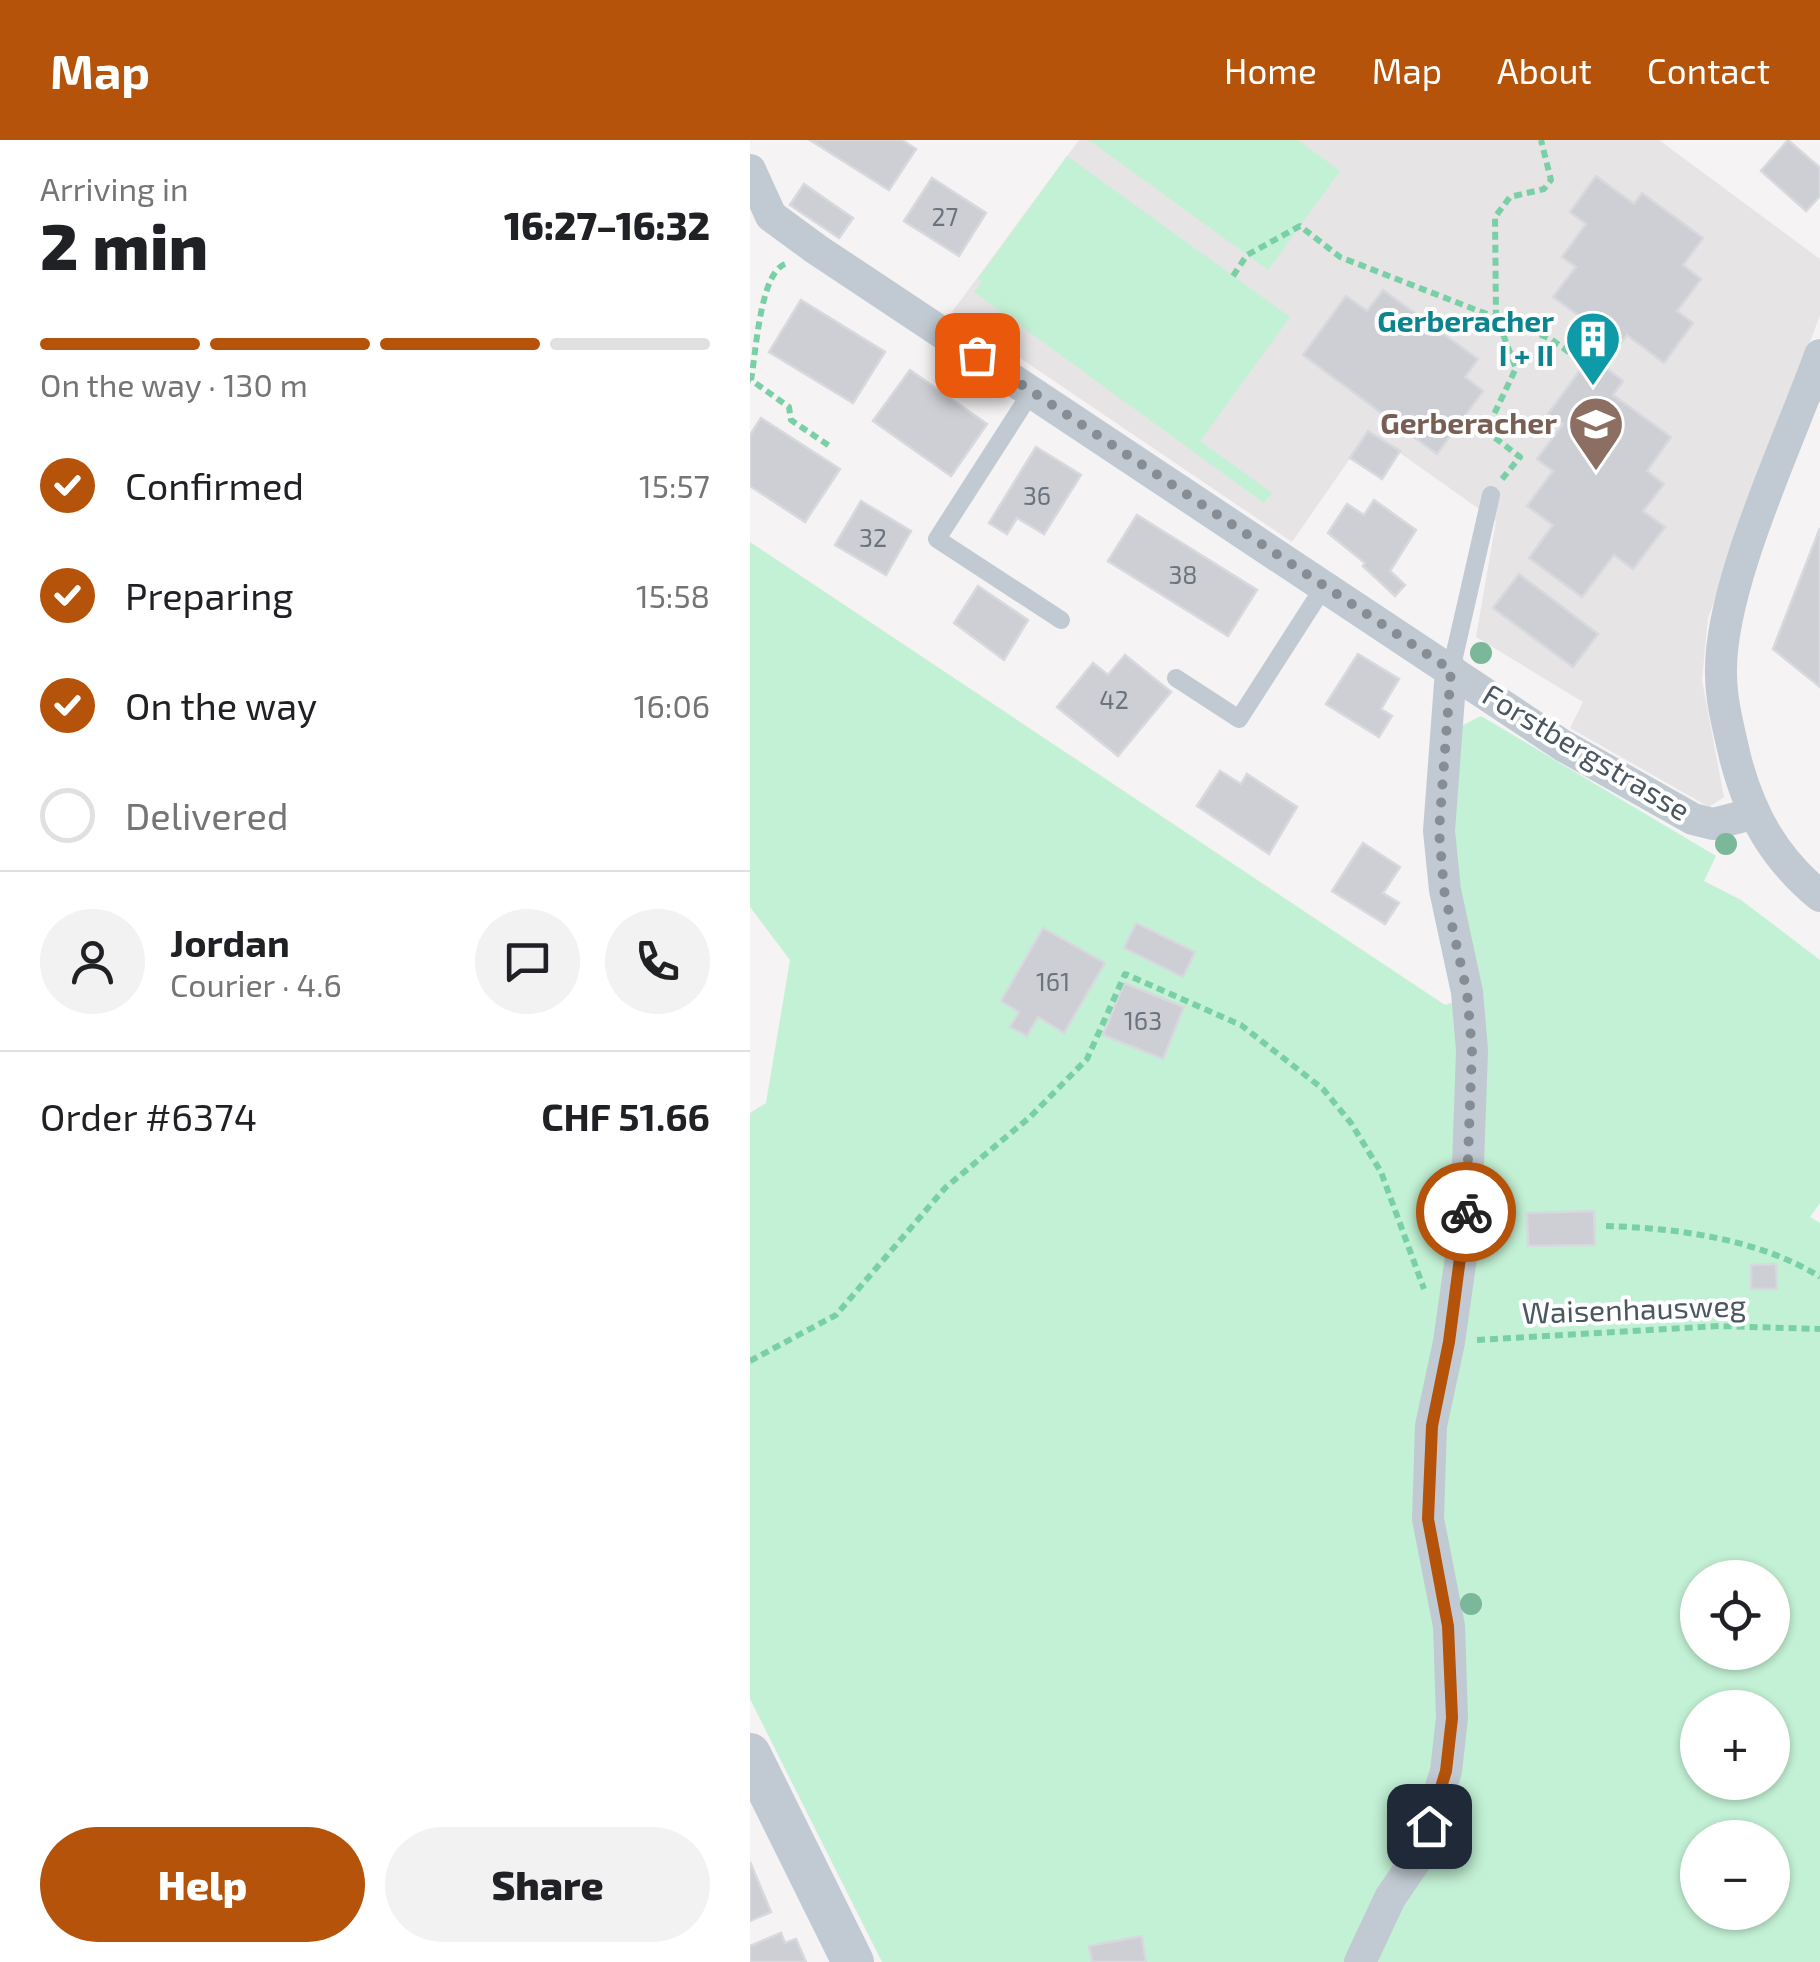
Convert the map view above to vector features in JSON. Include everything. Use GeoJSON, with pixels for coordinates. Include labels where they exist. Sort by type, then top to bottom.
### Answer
{"type":"FeatureCollection","features":[{"type":"Feature","properties":{"kind":"street","name":"Forstbergstrasse"},"geometry":{"type":"LineString","coordinates":[[750,170],[771,216],[1562,746],[1693,819],[1713,824],[1752,814]]}},
{"type":"Feature","properties":{"kind":"street"},"geometry":{"type":"LineString","coordinates":[[1820,355],[1730,606],[1720,674],[1728,729],[1752,814],[1794,874],[1820,896]]}},
{"type":"Feature","properties":{"kind":"street"},"geometry":{"type":"LineString","coordinates":[[1360,1962],[1390,1898],[1420,1854],[1446,1771],[1452,1718],[1448,1626],[1428,1519],[1432,1426],[1466,1222],[1472,1050],[1467,992],[1444,890],[1439,831],[1451,670]]}},
{"type":"Feature","properties":{"kind":"street"},"geometry":{"type":"LineString","coordinates":[[750,1754],[853,1962]]}},
{"type":"Feature","properties":{"kind":"lane"},"geometry":{"type":"LineString","coordinates":[[1032,391],[938,538],[1061,620]]}},
{"type":"Feature","properties":{"kind":"lane"},"geometry":{"type":"LineString","coordinates":[[1451,670],[1491,494]]}},
{"type":"Feature","properties":{"kind":"lane"},"geometry":{"type":"LineString","coordinates":[[1176,678],[1239,719],[1326,585]]}},
{"type":"Feature","properties":{"kind":"path"},"geometry":{"type":"LineString","coordinates":[[1507,472],[1520,457],[1486,431],[1516,368],[1496,316],[1495,218],[1510,197],[1544,189],[1551,180],[1541,140]]}},
{"type":"Feature","properties":{"kind":"path"},"geometry":{"type":"LineString","coordinates":[[1233,276],[1247,255],[1300,226],[1340,257],[1551,340],[1585,364]]}},
{"type":"Feature","properties":{"kind":"path"},"geometry":{"type":"LineString","coordinates":[[788,264],[777,267],[766,281],[752,380],[789,406],[792,420],[831,448]]}},
{"type":"Feature","properties":{"kind":"path"},"geometry":{"type":"LineString","coordinates":[[750,1362],[836,1316],[944,1188],[1030,1117],[1087,1059],[1125,974],[1241,1025],[1323,1089],[1352,1123],[1381,1172],[1413,1252],[1436,1328],[1449,1342]]}},
{"type":"Feature","properties":{"kind":"path"},"geometry":{"type":"LineString","coordinates":[[1606,1226],[1664,1228],[1795,1261],[1820,1277]]}},
{"type":"Feature","properties":{"kind":"path","name":"Waisenhausweg"},"geometry":{"type":"LineString","coordinates":[[1449,1342],[1719,1326],[1820,1329]]}},
{"type":"Feature","properties":{"kind":"shaded area","name":"Gerberacher"},"geometry":{"type":"Polygon","coordinates":[[[1079,140],[1659,140],[1820,259],[1820,315],[1708,618],[1702,680],[1724,797],[1709,807],[1570,728],[1583,702],[1476,637],[1496,521],[1369,431],[1292,542],[952,312],[1079,140]]]}},
{"type":"Feature","properties":{"kind":"green space"},"geometry":{"type":"Polygon","coordinates":[[[1089,140],[1298,140],[1340,171],[1268,270],[1089,140]]]}},
{"type":"Feature","properties":{"kind":"green space"},"geometry":{"type":"Polygon","coordinates":[[[1067,156],[1290,317],[1200,441],[1272,493],[1264,503],[974,292],[982,282],[978,279],[1067,156]]]}},
{"type":"Feature","properties":{"kind":"green space"},"geometry":{"type":"Polygon","coordinates":[[[750,542],[1445,1005],[1479,993],[1452,839],[1459,727],[1481,716],[1716,856],[1704,881],[1741,900],[1820,960],[1820,1203],[1810,1217],[1820,1223],[1820,1962],[882,1962],[750,1699],[750,1113],[766,1103],[790,960],[750,907],[750,542]]]}},
{"type":"Feature","properties":{"kind":"building"},"geometry":{"type":"Polygon","coordinates":[[[810,140],[902,140],[916,149],[889,190],[810,140]]]}},
{"type":"Feature","properties":{"kind":"building"},"geometry":{"type":"Polygon","coordinates":[[[1788,140],[1820,168],[1820,196],[1806,211],[1761,171],[1788,140]]]}},
{"type":"Feature","properties":{"kind":"building","name":"Gerberacher I + II"},"geometry":{"type":"Polygon","coordinates":[[[1596,176],[1634,204],[1642,193],[1703,238],[1683,265],[1701,279],[1677,311],[1693,323],[1664,363],[1627,335],[1603,366],[1623,381],[1613,395],[1671,437],[1647,471],[1664,484],[1643,511],[1665,527],[1633,569],[1614,555],[1582,597],[1529,558],[1553,525],[1527,506],[1553,471],[1537,459],[1563,424],[1548,414],[1606,335],[1553,297],[1576,267],[1562,257],[1586,224],[1570,212],[1596,176]]]}},
{"type":"Feature","properties":{"kind":"building"},"geometry":{"type":"Polygon","coordinates":[[[932,178],[986,213],[959,256],[904,221],[932,178]]]}},
{"type":"Feature","properties":{"kind":"building"},"geometry":{"type":"Polygon","coordinates":[[[804,184],[853,218],[839,238],[790,205],[804,184]]]}},
{"type":"Feature","properties":{"kind":"building"},"geometry":{"type":"Polygon","coordinates":[[[1383,290],[1478,359],[1465,377],[1483,391],[1437,454],[1303,355],[1346,296],[1367,311],[1383,290]]]}},
{"type":"Feature","properties":{"kind":"building"},"geometry":{"type":"Polygon","coordinates":[[[801,300],[885,352],[853,403],[769,352],[801,300]]]}},
{"type":"Feature","properties":{"kind":"building"},"geometry":{"type":"Polygon","coordinates":[[[910,370],[987,424],[951,476],[873,421],[910,370]]]}},
{"type":"Feature","properties":{"kind":"building"},"geometry":{"type":"Polygon","coordinates":[[[761,418],[840,469],[805,522],[750,486],[750,435],[761,418]]]}},
{"type":"Feature","properties":{"kind":"building"},"geometry":{"type":"Polygon","coordinates":[[[1368,431],[1400,451],[1382,479],[1350,458],[1368,431]]]}},
{"type":"Feature","properties":{"kind":"building"},"geometry":{"type":"Polygon","coordinates":[[[1036,447],[1081,475],[1044,534],[1017,518],[1007,534],[989,523],[1036,447]]]}},
{"type":"Feature","properties":{"kind":"building"},"geometry":{"type":"Polygon","coordinates":[[[1374,500],[1416,530],[1390,571],[1405,585],[1395,596],[1363,566],[1365,563],[1328,533],[1347,504],[1364,515],[1374,500]]]}},
{"type":"Feature","properties":{"kind":"building"},"geometry":{"type":"Polygon","coordinates":[[[861,501],[911,531],[886,575],[835,545],[861,501]]]}},
{"type":"Feature","properties":{"kind":"building"},"geometry":{"type":"Polygon","coordinates":[[[1137,515],[1257,590],[1228,636],[1108,561],[1137,515]]]}},
{"type":"Feature","properties":{"kind":"building"},"geometry":{"type":"Polygon","coordinates":[[[1820,528],[1820,687],[1773,649],[1820,528]]]}},
{"type":"Feature","properties":{"kind":"building"},"geometry":{"type":"Polygon","coordinates":[[[1519,574],[1598,634],[1573,667],[1493,608],[1519,574]]]}},
{"type":"Feature","properties":{"kind":"building"},"geometry":{"type":"Polygon","coordinates":[[[978,586],[1028,620],[1004,660],[954,623],[978,586]]]}},
{"type":"Feature","properties":{"kind":"building"},"geometry":{"type":"Polygon","coordinates":[[[1358,654],[1399,679],[1381,709],[1392,716],[1379,737],[1326,704],[1358,654]]]}},
{"type":"Feature","properties":{"kind":"building"},"geometry":{"type":"Polygon","coordinates":[[[1125,655],[1171,692],[1118,756],[1057,707],[1093,663],[1108,675],[1125,655]]]}},
{"type":"Feature","properties":{"kind":"building"},"geometry":{"type":"Polygon","coordinates":[[[1220,771],[1241,784],[1247,774],[1297,807],[1269,854],[1197,806],[1220,771]]]}},
{"type":"Feature","properties":{"kind":"building"},"geometry":{"type":"Polygon","coordinates":[[[1363,843],[1400,867],[1383,893],[1399,903],[1385,924],[1332,891],[1363,843]]]}},
{"type":"Feature","properties":{"kind":"building"},"geometry":{"type":"Polygon","coordinates":[[[1136,923],[1195,952],[1183,977],[1124,948],[1136,923]]]}},
{"type":"Feature","properties":{"kind":"building"},"geometry":{"type":"Polygon","coordinates":[[[1043,928],[1105,963],[1064,1033],[1038,1017],[1027,1036],[1010,1027],[1019,1012],[1001,1001],[1043,928]]]}},
{"type":"Feature","properties":{"kind":"building"},"geometry":{"type":"Polygon","coordinates":[[[1124,983],[1184,1007],[1163,1059],[1103,1035],[1124,983]]]}},
{"type":"Feature","properties":{"kind":"building"},"geometry":{"type":"Polygon","coordinates":[[[1594,1211],[1595,1245],[1528,1246],[1527,1213],[1594,1211]]]}},
{"type":"Feature","properties":{"kind":"building"},"geometry":{"type":"Polygon","coordinates":[[[1776,1264],[1777,1289],[1751,1289],[1751,1265],[1776,1264]]]}},
{"type":"Feature","properties":{"kind":"building"},"geometry":{"type":"Polygon","coordinates":[[[750,1862],[771,1912],[750,1921],[750,1862]]]}},
{"type":"Feature","properties":{"kind":"building"},"geometry":{"type":"Polygon","coordinates":[[[781,1933],[785,1943],[796,1939],[806,1962],[750,1962],[750,1946],[781,1933]]]}},
{"type":"Feature","properties":{"kind":"building"},"geometry":{"type":"Polygon","coordinates":[[[1142,1936],[1146,1962],[1092,1962],[1089,1946],[1142,1936]]]}},
{"type":"Feature","properties":{"kind":"way so far"},"geometry":{"type":"LineString","coordinates":[[977,355],[1451,670],[1439,831],[1444,890],[1467,992],[1472,1050],[1466,1212]]}},
{"type":"Feature","properties":{"kind":"place","name":"Gerberacher I + II"},"geometry":{"type":"Point","coordinates":[1593,388]}},
{"type":"Feature","properties":{"kind":"place","name":"Gerberacher"},"geometry":{"type":"Point","coordinates":[1596,473]}},
{"type":"Feature","properties":{"kind":"route"},"geometry":{"type":"LineString","coordinates":[[1429,1826],[1446,1771],[1452,1718],[1448,1626],[1428,1519],[1432,1426],[1449,1342],[1466,1212]]}}]}
